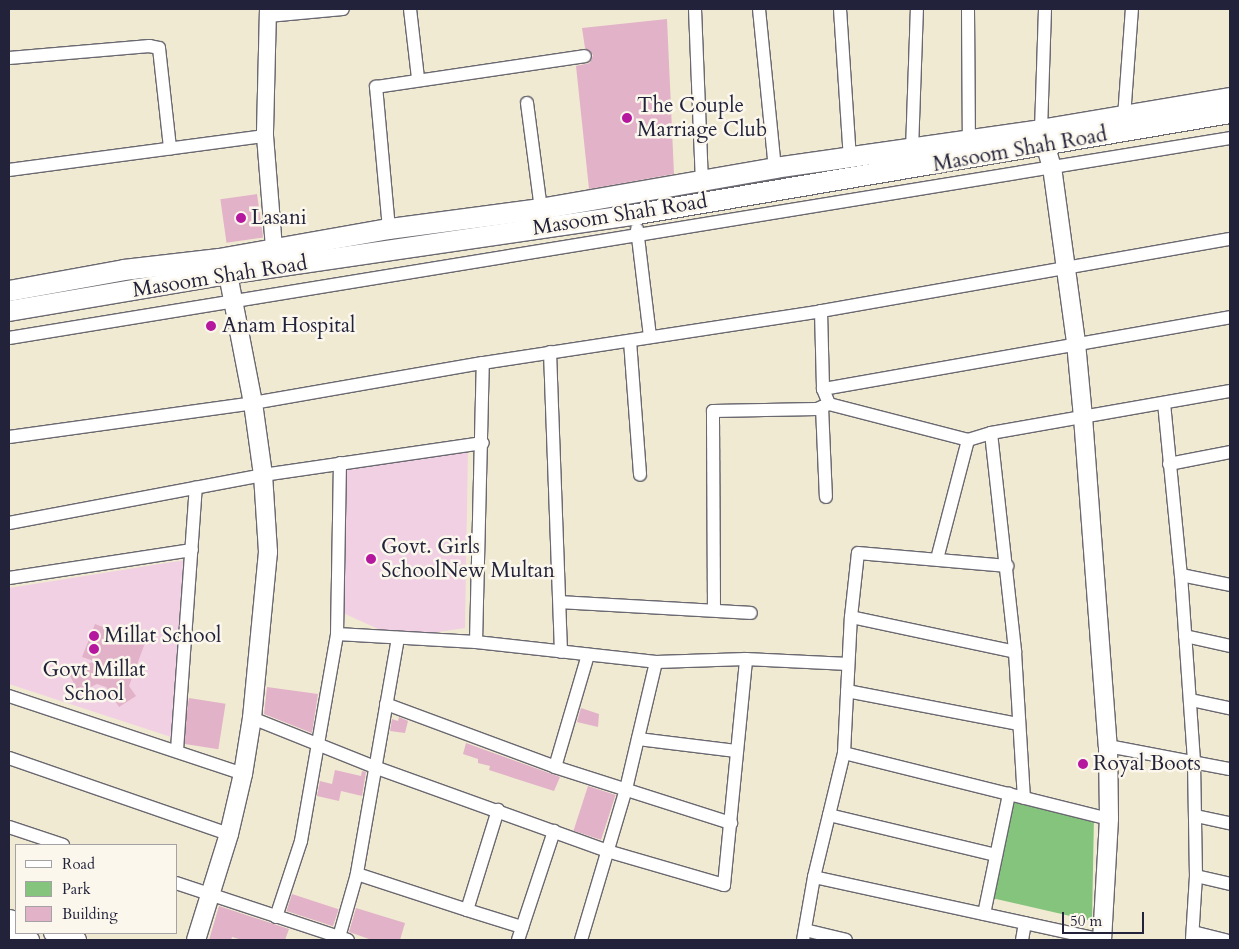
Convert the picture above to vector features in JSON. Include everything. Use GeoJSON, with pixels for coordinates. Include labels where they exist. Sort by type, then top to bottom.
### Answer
{"type":"FeatureCollection","features":[{"type":"Feature","properties":{"kind":"main road","name":"Masoom Shah Road"},"geometry":{"type":"LineString","coordinates":[[9,291],[124,270],[219,259],[274,248],[382,231],[541,209],[775,168],[969,141],[1043,138],[1124,117],[1230,98]]}},
{"type":"Feature","properties":{"kind":"main road","name":"Masoom Shah Road"},"geometry":{"type":"LineString","coordinates":[[9,311],[228,274],[378,254],[640,213],[1043,138],[1230,113]]}},
{"type":"Feature","properties":{"kind":"main road"},"geometry":{"type":"LineString","coordinates":[[1043,138],[1052,167],[1064,267],[1076,343],[1108,746],[1109,819],[1102,940]]}},
{"type":"Feature","properties":{"kind":"main road"},"geometry":{"type":"LineString","coordinates":[[378,254],[382,231]]}},
{"type":"Feature","properties":{"kind":"main road"},"geometry":{"type":"LineString","coordinates":[[124,270],[128,292]]}},
{"type":"Feature","properties":{"kind":"main road"},"geometry":{"type":"LineString","coordinates":[[196,940],[229,834],[243,774],[252,718],[268,552],[263,475],[253,403],[228,274]]}},
{"type":"Feature","properties":{"kind":"main road"},"geometry":{"type":"LineString","coordinates":[[9,934],[30,940]]}},
{"type":"Feature","properties":{"kind":"main road"},"geometry":{"type":"LineString","coordinates":[[56,934],[77,940]]}},
{"type":"Feature","properties":{"kind":"street"},"geometry":{"type":"LineString","coordinates":[[274,248],[265,136],[268,12],[343,9]]}},
{"type":"Feature","properties":{"kind":"street"},"geometry":{"type":"LineString","coordinates":[[410,9],[418,78]]}},
{"type":"Feature","properties":{"kind":"street"},"geometry":{"type":"LineString","coordinates":[[695,9],[702,181]]}},
{"type":"Feature","properties":{"kind":"street"},"geometry":{"type":"LineString","coordinates":[[759,9],[775,168]]}},
{"type":"Feature","properties":{"kind":"street"},"geometry":{"type":"LineString","coordinates":[[840,9],[850,158]]}},
{"type":"Feature","properties":{"kind":"street"},"geometry":{"type":"LineString","coordinates":[[912,150],[917,9]]}},
{"type":"Feature","properties":{"kind":"street"},"geometry":{"type":"LineString","coordinates":[[968,9],[969,141]]}},
{"type":"Feature","properties":{"kind":"street"},"geometry":{"type":"LineString","coordinates":[[1043,138],[1045,9]]}},
{"type":"Feature","properties":{"kind":"street"},"geometry":{"type":"LineString","coordinates":[[1124,117],[1132,9]]}},
{"type":"Feature","properties":{"kind":"street"},"geometry":{"type":"LineString","coordinates":[[9,58],[149,46],[159,48],[170,148]]}},
{"type":"Feature","properties":{"kind":"street"},"geometry":{"type":"LineString","coordinates":[[382,231],[375,91],[380,84],[585,56]]}},
{"type":"Feature","properties":{"kind":"street"},"geometry":{"type":"LineString","coordinates":[[527,104],[541,209]]}},
{"type":"Feature","properties":{"kind":"street"},"geometry":{"type":"LineString","coordinates":[[9,170],[265,136]]}},
{"type":"Feature","properties":{"kind":"street"},"geometry":{"type":"LineString","coordinates":[[9,338],[1230,138]]}},
{"type":"Feature","properties":{"kind":"street"},"geometry":{"type":"LineString","coordinates":[[642,192],[639,235],[650,336]]}},
{"type":"Feature","properties":{"kind":"street"},"geometry":{"type":"LineString","coordinates":[[9,437],[253,403],[550,352],[821,311],[1230,239]]}},
{"type":"Feature","properties":{"kind":"street"},"geometry":{"type":"LineString","coordinates":[[821,311],[823,389],[826,405],[826,497]]}},
{"type":"Feature","properties":{"kind":"street"},"geometry":{"type":"LineString","coordinates":[[823,389],[1230,317]]}},
{"type":"Feature","properties":{"kind":"street"},"geometry":{"type":"LineString","coordinates":[[630,341],[640,475]]}},
{"type":"Feature","properties":{"kind":"street"},"geometry":{"type":"LineString","coordinates":[[550,352],[561,652]]}},
{"type":"Feature","properties":{"kind":"street"},"geometry":{"type":"LineString","coordinates":[[476,642],[483,443],[483,363]]}},
{"type":"Feature","properties":{"kind":"street"},"geometry":{"type":"LineString","coordinates":[[714,608],[713,411],[826,405],[968,440],[992,433],[1230,390]]}},
{"type":"Feature","properties":{"kind":"street"},"geometry":{"type":"LineString","coordinates":[[1164,403],[1181,575],[1194,762],[1196,876],[1193,936],[1226,940]]}},
{"type":"Feature","properties":{"kind":"street"},"geometry":{"type":"LineString","coordinates":[[992,433],[1015,652],[1024,798]]}},
{"type":"Feature","properties":{"kind":"street"},"geometry":{"type":"LineString","coordinates":[[937,559],[968,440]]}},
{"type":"Feature","properties":{"kind":"street"},"geometry":{"type":"LineString","coordinates":[[9,523],[263,475],[483,443]]}},
{"type":"Feature","properties":{"kind":"street"},"geometry":{"type":"LineString","coordinates":[[1169,464],[1230,452]]}},
{"type":"Feature","properties":{"kind":"street"},"geometry":{"type":"LineString","coordinates":[[276,917],[301,841],[337,634],[340,463]]}},
{"type":"Feature","properties":{"kind":"street"},"geometry":{"type":"LineString","coordinates":[[177,750],[196,488]]}},
{"type":"Feature","properties":{"kind":"street"},"geometry":{"type":"LineString","coordinates":[[9,578],[192,550]]}},
{"type":"Feature","properties":{"kind":"street"},"geometry":{"type":"LineString","coordinates":[[846,940],[804,935],[814,877],[844,753],[851,618],[858,553],[1007,566]]}},
{"type":"Feature","properties":{"kind":"street"},"geometry":{"type":"LineString","coordinates":[[1181,575],[1230,584]]}},
{"type":"Feature","properties":{"kind":"street"},"geometry":{"type":"LineString","coordinates":[[560,602],[714,608],[751,613]]}},
{"type":"Feature","properties":{"kind":"street"},"geometry":{"type":"LineString","coordinates":[[851,618],[1015,652]]}},
{"type":"Feature","properties":{"kind":"street"},"geometry":{"type":"LineString","coordinates":[[337,634],[476,642],[656,662],[746,659],[848,664]]}},
{"type":"Feature","properties":{"kind":"street"},"geometry":{"type":"LineString","coordinates":[[1185,636],[1230,646]]}},
{"type":"Feature","properties":{"kind":"street"},"geometry":{"type":"LineString","coordinates":[[178,884],[344,939],[377,768],[398,638]]}},
{"type":"Feature","properties":{"kind":"street"},"geometry":{"type":"LineString","coordinates":[[554,767],[588,655]]}},
{"type":"Feature","properties":{"kind":"street"},"geometry":{"type":"LineString","coordinates":[[252,718],[377,768],[498,810],[606,851],[724,884],[746,659]]}},
{"type":"Feature","properties":{"kind":"street"},"geometry":{"type":"LineString","coordinates":[[581,940],[606,851],[626,790],[656,662]]}},
{"type":"Feature","properties":{"kind":"street"},"geometry":{"type":"LineString","coordinates":[[847,691],[1019,724]]}},
{"type":"Feature","properties":{"kind":"street"},"geometry":{"type":"LineString","coordinates":[[9,696],[177,750],[243,774]]}},
{"type":"Feature","properties":{"kind":"street"},"geometry":{"type":"LineString","coordinates":[[1190,700],[1230,708]]}},
{"type":"Feature","properties":{"kind":"street"},"geometry":{"type":"LineString","coordinates":[[386,704],[554,767],[731,823]]}},
{"type":"Feature","properties":{"kind":"street"},"geometry":{"type":"LineString","coordinates":[[638,739],[736,751]]}},
{"type":"Feature","properties":{"kind":"street"},"geometry":{"type":"LineString","coordinates":[[1108,746],[1230,769]]}},
{"type":"Feature","properties":{"kind":"street"},"geometry":{"type":"LineString","coordinates":[[844,753],[1109,819]]}},
{"type":"Feature","properties":{"kind":"street"},"geometry":{"type":"LineString","coordinates":[[9,758],[229,834]]}},
{"type":"Feature","properties":{"kind":"street"},"geometry":{"type":"LineString","coordinates":[[984,914],[1009,794]]}},
{"type":"Feature","properties":{"kind":"street"},"geometry":{"type":"LineString","coordinates":[[467,910],[498,810]]}},
{"type":"Feature","properties":{"kind":"street"},"geometry":{"type":"LineString","coordinates":[[829,815],[996,855]]}},
{"type":"Feature","properties":{"kind":"street"},"geometry":{"type":"LineString","coordinates":[[1196,816],[1230,823]]}},
{"type":"Feature","properties":{"kind":"street"},"geometry":{"type":"LineString","coordinates":[[9,827],[60,844]]}},
{"type":"Feature","properties":{"kind":"street"},"geometry":{"type":"LineString","coordinates":[[518,940],[554,831]]}},
{"type":"Feature","properties":{"kind":"street"},"geometry":{"type":"LineString","coordinates":[[357,874],[522,927]]}},
{"type":"Feature","properties":{"kind":"street"},"geometry":{"type":"LineString","coordinates":[[1196,876],[1230,884]]}},
{"type":"Feature","properties":{"kind":"street"},"geometry":{"type":"LineString","coordinates":[[814,877],[1102,940]]}},
{"type":"Feature","properties":{"kind":"street"},"geometry":{"type":"LineString","coordinates":[[1022,940],[1025,923]]}},
{"type":"Feature","properties":{"kind":"shaded area"},"geometry":{"type":"Polygon","coordinates":[[[468,447],[465,628],[398,638],[343,613],[345,467],[468,447]]]}},
{"type":"Feature","properties":{"kind":"shaded area","name":"Millat School"},"geometry":{"type":"Polygon","coordinates":[[[185,560],[171,737],[9,684],[9,588],[185,560]]]}},
{"type":"Feature","properties":{"kind":"green space"},"geometry":{"type":"Polygon","coordinates":[[[1004,793],[1094,816],[1092,921],[983,896],[1004,793]]]}},
{"type":"Feature","properties":{"kind":"building","name":"The Couple Marriage Club"},"geometry":{"type":"Polygon","coordinates":[[[667,19],[674,174],[589,189],[576,66],[590,63],[593,55],[585,48],[582,28],[667,19]]]}},
{"type":"Feature","properties":{"kind":"building","name":"Lasani"},"geometry":{"type":"Polygon","coordinates":[[[257,194],[263,238],[226,243],[220,199],[257,194]]]}},
{"type":"Feature","properties":{"kind":"building"},"geometry":{"type":"Polygon","coordinates":[[[95,624],[145,643],[129,686],[136,696],[119,707],[106,687],[97,684],[79,693],[69,674],[94,661],[82,657],[95,624]]]}},
{"type":"Feature","properties":{"kind":"building"},"geometry":{"type":"Polygon","coordinates":[[[267,687],[318,694],[312,733],[264,714],[267,687]]]}},
{"type":"Feature","properties":{"kind":"building"},"geometry":{"type":"Polygon","coordinates":[[[189,698],[226,704],[218,749],[182,743],[189,698]]]}},
{"type":"Feature","properties":{"kind":"building"},"geometry":{"type":"Polygon","coordinates":[[[581,708],[599,714],[598,727],[577,722],[581,708]]]}},
{"type":"Feature","properties":{"kind":"building"},"geometry":{"type":"Polygon","coordinates":[[[399,717],[408,721],[405,733],[390,731],[392,719],[398,721],[399,717]]]}},
{"type":"Feature","properties":{"kind":"building"},"geometry":{"type":"Polygon","coordinates":[[[466,743],[560,777],[554,791],[489,770],[490,766],[478,763],[478,759],[463,754],[466,743]]]}},
{"type":"Feature","properties":{"kind":"building"},"geometry":{"type":"Polygon","coordinates":[[[335,770],[361,776],[362,771],[366,772],[362,796],[341,791],[339,801],[317,796],[320,781],[332,784],[335,770]]]}},
{"type":"Feature","properties":{"kind":"building"},"geometry":{"type":"Polygon","coordinates":[[[588,786],[616,795],[601,840],[573,831],[588,786]]]}},
{"type":"Feature","properties":{"kind":"building"},"geometry":{"type":"Polygon","coordinates":[[[292,894],[339,909],[333,926],[286,911],[292,894]]]}},
{"type":"Feature","properties":{"kind":"building"},"geometry":{"type":"Polygon","coordinates":[[[219,906],[289,929],[285,940],[242,940],[232,937],[231,940],[209,940],[219,906]]]}},
{"type":"Feature","properties":{"kind":"building"},"geometry":{"type":"Polygon","coordinates":[[[356,908],[405,923],[400,940],[372,940],[349,932],[356,908]]]}},
{"type":"Feature","properties":{"kind":"place","name":"The Couple Marriage Club"},"geometry":{"type":"Point","coordinates":[627,118]}},
{"type":"Feature","properties":{"kind":"place","name":"Lasani"},"geometry":{"type":"Point","coordinates":[241,218]}},
{"type":"Feature","properties":{"kind":"place","name":"Anam Hospital"},"geometry":{"type":"Point","coordinates":[211,326]}},
{"type":"Feature","properties":{"kind":"place","name":"Govt. Girls SchoolNew Multan"},"geometry":{"type":"Point","coordinates":[371,559]}},
{"type":"Feature","properties":{"kind":"place","name":"Millat School"},"geometry":{"type":"Point","coordinates":[94,636]}},
{"type":"Feature","properties":{"kind":"place","name":"Govt Millat School"},"geometry":{"type":"Point","coordinates":[94,649]}},
{"type":"Feature","properties":{"kind":"place","name":"Royal Boots"},"geometry":{"type":"Point","coordinates":[1083,764]}}]}
